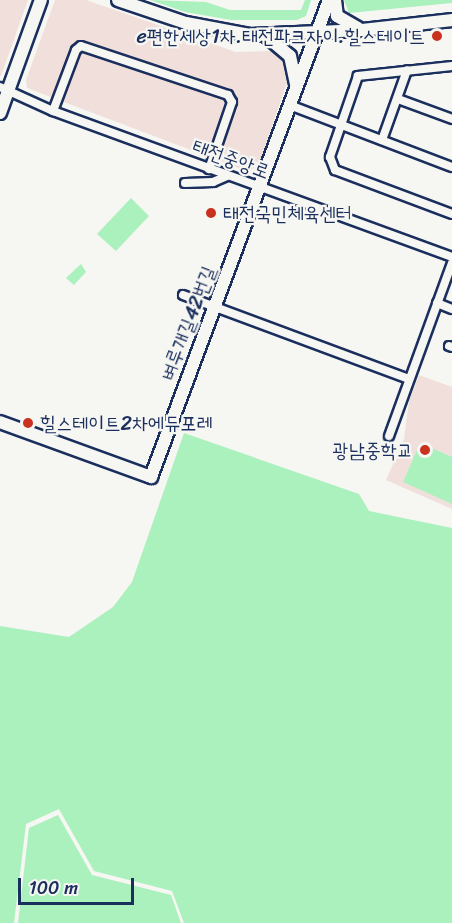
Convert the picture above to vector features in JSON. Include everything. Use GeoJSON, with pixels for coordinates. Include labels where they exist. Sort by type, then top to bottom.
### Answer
{"type":"FeatureCollection","features":[{"type":"Feature","properties":{"kind":"street"},"geometry":{"type":"LineString","coordinates":[[0,113],[4,88],[41,0]]}},
{"type":"Feature","properties":{"kind":"street"},"geometry":{"type":"LineString","coordinates":[[118,0],[204,28],[266,36],[362,30],[452,20]]}},
{"type":"Feature","properties":{"kind":"street","name":"벼루개길42번길"},"geometry":{"type":"LineString","coordinates":[[0,422],[151,477],[214,307],[262,187],[329,0]]}},
{"type":"Feature","properties":{"kind":"street"},"geometry":{"type":"LineString","coordinates":[[335,0],[337,16],[362,30]]}},
{"type":"Feature","properties":{"kind":"street"},"geometry":{"type":"LineString","coordinates":[[266,36],[285,50],[294,63],[294,100],[342,126],[452,167]]}},
{"type":"Feature","properties":{"kind":"street"},"geometry":{"type":"LineString","coordinates":[[53,111],[75,50],[81,46],[228,95],[232,102],[209,169]]}},
{"type":"Feature","properties":{"kind":"street"},"geometry":{"type":"LineString","coordinates":[[452,66],[358,76],[330,157],[335,170],[452,214]]}},
{"type":"Feature","properties":{"kind":"street"},"geometry":{"type":"LineString","coordinates":[[382,140],[407,70]]}},
{"type":"Feature","properties":{"kind":"street","name":"태전중앙로"},"geometry":{"type":"LineString","coordinates":[[4,88],[53,111],[452,257]]}},
{"type":"Feature","properties":{"kind":"street"},"geometry":{"type":"LineString","coordinates":[[398,99],[452,119]]}},
{"type":"Feature","properties":{"kind":"street"},"geometry":{"type":"LineString","coordinates":[[185,183],[213,182],[227,176]]}},
{"type":"Feature","properties":{"kind":"street"},"geometry":{"type":"LineString","coordinates":[[389,435],[452,263]]}},
{"type":"Feature","properties":{"kind":"street"},"geometry":{"type":"LineString","coordinates":[[183,295],[409,379]]}},
{"type":"Feature","properties":{"kind":"street"},"geometry":{"type":"LineString","coordinates":[[437,303],[452,309]]}},
{"type":"Feature","properties":{"kind":"shaded area"},"geometry":{"type":"Polygon","coordinates":[[[0,0],[28,0],[1,76],[0,76],[0,0]]]}},
{"type":"Feature","properties":{"kind":"shaded area"},"geometry":{"type":"Polygon","coordinates":[[[55,0],[86,0],[236,52],[280,51],[288,79],[260,162],[249,172],[27,88],[26,80],[55,0]]]}},
{"type":"Feature","properties":{"kind":"shaded area","name":"광남중학교"},"geometry":{"type":"Polygon","coordinates":[[[419,375],[452,387],[452,509],[386,480],[404,439],[409,401],[419,375]]]}},
{"type":"Feature","properties":{"kind":"green space"},"geometry":{"type":"Polygon","coordinates":[[[150,0],[206,2],[230,10],[301,10],[305,0],[311,0],[306,16],[297,20],[231,20],[185,12],[150,0]]]}},
{"type":"Feature","properties":{"kind":"green space"},"geometry":{"type":"Polygon","coordinates":[[[344,0],[452,0],[452,3],[349,13],[344,0]]]}},
{"type":"Feature","properties":{"kind":"green space"},"geometry":{"type":"Polygon","coordinates":[[[131,198],[149,216],[116,251],[97,234],[131,198]]]}},
{"type":"Feature","properties":{"kind":"green space"},"geometry":{"type":"Polygon","coordinates":[[[81,264],[86,272],[74,285],[66,278],[81,264]]]}},
{"type":"Feature","properties":{"kind":"green space"},"geometry":{"type":"Polygon","coordinates":[[[184,433],[359,494],[369,511],[452,528],[452,923],[184,923],[172,891],[94,871],[59,809],[26,824],[14,923],[0,923],[0,626],[69,637],[113,607],[132,582],[184,433]]]}},
{"type":"Feature","properties":{"kind":"green space"},"geometry":{"type":"Polygon","coordinates":[[[420,443],[452,457],[452,504],[403,482],[420,443]]]}},
{"type":"Feature","properties":{"kind":"green space"},"geometry":{"type":"Polygon","coordinates":[[[58,815],[92,875],[171,895],[181,923],[18,923],[29,828],[58,815]]]}},
{"type":"Feature","properties":{"kind":"place","name":"e편한세상1차.태전파크자이.힐스테이트"},"geometry":{"type":"Point","coordinates":[437,36]}},
{"type":"Feature","properties":{"kind":"place","name":"태전국민체육센터"},"geometry":{"type":"Point","coordinates":[211,213]}},
{"type":"Feature","properties":{"kind":"place","name":"힐스테이트2차에듀포레"},"geometry":{"type":"Point","coordinates":[28,423]}},
{"type":"Feature","properties":{"kind":"place","name":"광남중학교"},"geometry":{"type":"Point","coordinates":[425,450]}}]}
